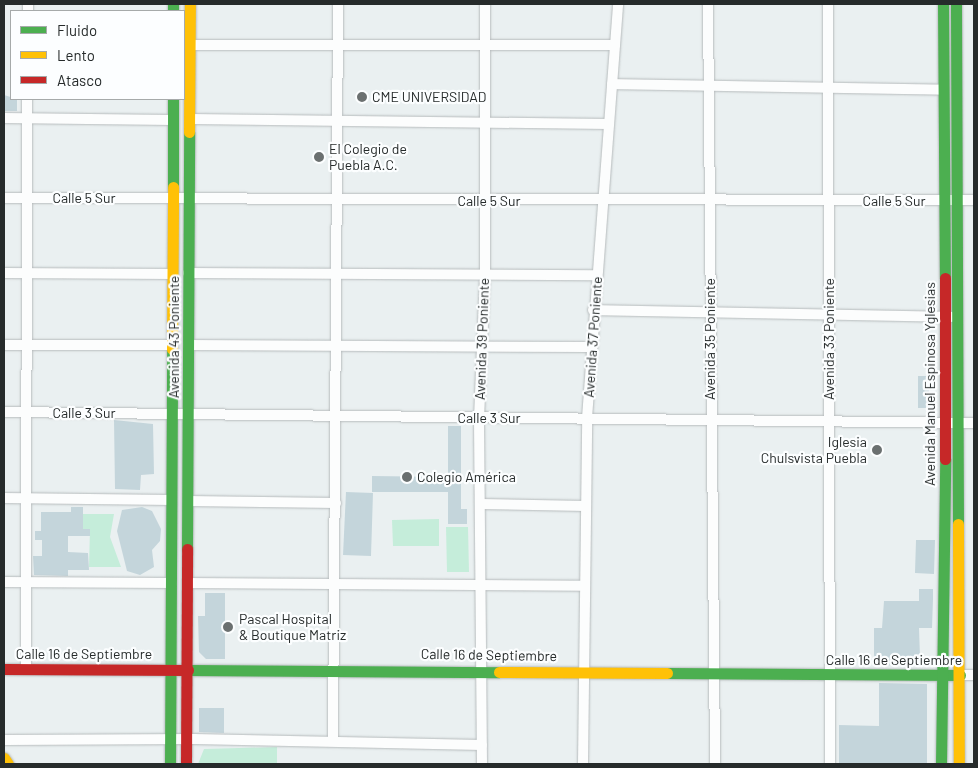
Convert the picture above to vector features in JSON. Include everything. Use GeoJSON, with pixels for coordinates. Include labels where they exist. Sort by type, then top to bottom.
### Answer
{"type":"FeatureCollection","features":[{"type":"Feature","properties":{"kind":"main road","name":"Avenida 43 Poniente"},"geometry":{"type":"LineString","coordinates":[[186,764],[189,413],[188,273],[191,119],[190,4]]}},
{"type":"Feature","properties":{"kind":"main road","name":"Avenida Manuel Espinosa Yglesias"},"geometry":{"type":"LineString","coordinates":[[941,764],[946,423],[943,4]]}},
{"type":"Feature","properties":{"kind":"main road","name":"Avenida Manuel Espinosa Yglesias"},"geometry":{"type":"LineString","coordinates":[[956,4],[959,764]]}},
{"type":"Feature","properties":{"kind":"main road","name":"Avenida 43 Poniente"},"geometry":{"type":"LineString","coordinates":[[170,764],[173,100]]}},
{"type":"Feature","properties":{"kind":"main road","name":"Calle 16 de Septiembre"},"geometry":{"type":"LineString","coordinates":[[4,669],[187,670],[335,668],[479,669],[713,675],[960,675]]}},
{"type":"Feature","properties":{"kind":"main road"},"geometry":{"type":"LineString","coordinates":[[4,758],[8,764]]}},
{"type":"Feature","properties":{"kind":"street"},"geometry":{"type":"LineString","coordinates":[[333,741],[338,414],[338,4]]}},
{"type":"Feature","properties":{"kind":"street","name":"Avenida 39 Poniente"},"geometry":{"type":"LineString","coordinates":[[482,764],[479,669],[479,419],[485,276],[485,4]]}},
{"type":"Feature","properties":{"kind":"street","name":"Avenida 37 Poniente"},"geometry":{"type":"LineString","coordinates":[[582,764],[584,586],[591,347],[618,4]]}},
{"type":"Feature","properties":{"kind":"street","name":"Avenida 35 Poniente"},"geometry":{"type":"LineString","coordinates":[[708,4],[715,764]]}},
{"type":"Feature","properties":{"kind":"street","name":"Avenida 33 Poniente"},"geometry":{"type":"LineString","coordinates":[[828,4],[830,764]]}},
{"type":"Feature","properties":{"kind":"street"},"geometry":{"type":"LineString","coordinates":[[190,45],[615,46]]}},
{"type":"Feature","properties":{"kind":"street"},"geometry":{"type":"LineString","coordinates":[[612,84],[709,88],[943,90]]}},
{"type":"Feature","properties":{"kind":"street"},"geometry":{"type":"LineString","coordinates":[[26,668],[24,412],[27,100]]}},
{"type":"Feature","properties":{"kind":"street"},"geometry":{"type":"LineString","coordinates":[[4,118],[173,120]]}},
{"type":"Feature","properties":{"kind":"street"},"geometry":{"type":"LineString","coordinates":[[191,119],[610,124]]}},
{"type":"Feature","properties":{"kind":"street","name":"Calle 5 Sur"},"geometry":{"type":"LineString","coordinates":[[4,198],[485,201],[604,199],[710,201],[974,200]]}},
{"type":"Feature","properties":{"kind":"street"},"geometry":{"type":"LineString","coordinates":[[4,273],[173,274]]}},
{"type":"Feature","properties":{"kind":"street"},"geometry":{"type":"LineString","coordinates":[[188,273],[337,277],[597,275]]}},
{"type":"Feature","properties":{"kind":"street"},"geometry":{"type":"LineString","coordinates":[[593,310],[829,313],[958,317]]}},
{"type":"Feature","properties":{"kind":"street"},"geometry":{"type":"LineString","coordinates":[[4,344],[173,345]]}},
{"type":"Feature","properties":{"kind":"street"},"geometry":{"type":"LineString","coordinates":[[188,345],[591,347]]}},
{"type":"Feature","properties":{"kind":"street","name":"Calle 3 Sur"},"geometry":{"type":"LineString","coordinates":[[4,412],[338,414],[479,419],[588,418],[974,424]]}},
{"type":"Feature","properties":{"kind":"street"},"geometry":{"type":"LineString","coordinates":[[4,498],[172,500]]}},
{"type":"Feature","properties":{"kind":"street"},"geometry":{"type":"LineString","coordinates":[[188,501],[336,504]]}},
{"type":"Feature","properties":{"kind":"street"},"geometry":{"type":"LineString","coordinates":[[480,504],[586,506]]}},
{"type":"Feature","properties":{"kind":"street"},"geometry":{"type":"LineString","coordinates":[[4,582],[172,583]]}},
{"type":"Feature","properties":{"kind":"street"},"geometry":{"type":"LineString","coordinates":[[187,582],[584,586]]}},
{"type":"Feature","properties":{"kind":"street","name":"Calle 16 de Septiembre"},"geometry":{"type":"LineString","coordinates":[[960,675],[974,675]]}},
{"type":"Feature","properties":{"kind":"street"},"geometry":{"type":"LineString","coordinates":[[4,740],[186,739],[482,745]]}},
{"type":"Feature","properties":{"kind":"green space"},"geometry":{"type":"Polygon","coordinates":[[[83,514],[114,514],[110,537],[121,567],[89,567],[90,529],[83,529],[83,514]]]}},
{"type":"Feature","properties":{"kind":"green space"},"geometry":{"type":"Polygon","coordinates":[[[439,519],[439,546],[393,546],[392,520],[439,519]]]}},
{"type":"Feature","properties":{"kind":"green space"},"geometry":{"type":"Polygon","coordinates":[[[446,527],[468,527],[469,572],[447,572],[446,527]]]}},
{"type":"Feature","properties":{"kind":"green space"},"geometry":{"type":"Polygon","coordinates":[[[277,747],[277,764],[198,764],[204,749],[277,747]]]}},
{"type":"Feature","properties":{"kind":"building"},"geometry":{"type":"Polygon","coordinates":[[[4,95],[10,97],[10,100],[17,100],[17,111],[4,111],[4,95]]]}},
{"type":"Feature","properties":{"kind":"building"},"geometry":{"type":"Polygon","coordinates":[[[918,376],[929,376],[929,408],[918,408],[918,376]]]}},
{"type":"Feature","properties":{"kind":"building"},"geometry":{"type":"Polygon","coordinates":[[[114,420],[153,424],[154,474],[141,475],[140,490],[115,489],[114,420]]]}},
{"type":"Feature","properties":{"kind":"building"},"geometry":{"type":"Polygon","coordinates":[[[448,426],[461,426],[461,509],[467,509],[467,524],[448,524],[448,492],[372,492],[372,476],[448,477],[448,426]]]}},
{"type":"Feature","properties":{"kind":"building"},"geometry":{"type":"Polygon","coordinates":[[[346,492],[373,493],[371,556],[343,555],[346,492]]]}},
{"type":"Feature","properties":{"kind":"building"},"geometry":{"type":"Polygon","coordinates":[[[71,507],[83,507],[83,529],[90,529],[90,536],[68,536],[68,552],[88,553],[89,570],[68,570],[68,576],[34,575],[33,556],[42,556],[42,540],[35,540],[35,531],[41,531],[41,512],[71,512],[71,507]]]}},
{"type":"Feature","properties":{"kind":"building"},"geometry":{"type":"Polygon","coordinates":[[[142,507],[152,511],[161,529],[160,541],[152,550],[154,567],[140,575],[127,571],[117,531],[122,510],[142,507]]]}},
{"type":"Feature","properties":{"kind":"building"},"geometry":{"type":"Polygon","coordinates":[[[916,540],[935,540],[934,574],[915,573],[916,540]]]}},
{"type":"Feature","properties":{"kind":"building"},"geometry":{"type":"Polygon","coordinates":[[[919,589],[933,589],[932,628],[919,628],[920,657],[899,657],[899,665],[874,666],[874,628],[882,628],[884,601],[919,601],[919,589]]]}},
{"type":"Feature","properties":{"kind":"building"},"geometry":{"type":"Polygon","coordinates":[[[205,593],[225,593],[225,659],[206,659],[199,652],[198,616],[205,616],[205,593]]]}},
{"type":"Feature","properties":{"kind":"building"},"geometry":{"type":"Polygon","coordinates":[[[879,683],[927,684],[927,764],[839,764],[839,725],[879,726],[879,683]]]}},
{"type":"Feature","properties":{"kind":"building"},"geometry":{"type":"Polygon","coordinates":[[[199,708],[224,708],[224,733],[199,732],[199,708]]]}},
{"type":"Feature","properties":{"kind":"traffic: fast"},"geometry":{"type":"LineString","coordinates":[[173,4],[173,10]]}},
{"type":"Feature","properties":{"kind":"traffic: fast"},"geometry":{"type":"LineString","coordinates":[[943,4],[945,278]]}},
{"type":"Feature","properties":{"kind":"traffic: fast"},"geometry":{"type":"LineString","coordinates":[[956,4],[958,524]]}},
{"type":"Feature","properties":{"kind":"traffic: fast"},"geometry":{"type":"LineString","coordinates":[[173,100],[173,187]]}},
{"type":"Feature","properties":{"kind":"traffic: fast"},"geometry":{"type":"LineString","coordinates":[[187,549],[189,132]]}},
{"type":"Feature","properties":{"kind":"traffic: fast"},"geometry":{"type":"LineString","coordinates":[[170,764],[172,349]]}},
{"type":"Feature","properties":{"kind":"traffic: fast"},"geometry":{"type":"LineString","coordinates":[[941,764],[945,459]]}},
{"type":"Feature","properties":{"kind":"traffic: fast"},"geometry":{"type":"LineString","coordinates":[[188,670],[499,672]]}},
{"type":"Feature","properties":{"kind":"traffic: fast"},"geometry":{"type":"LineString","coordinates":[[667,673],[960,675]]}},
{"type":"Feature","properties":{"kind":"traffic: slow"},"geometry":{"type":"LineString","coordinates":[[189,132],[190,4]]}},
{"type":"Feature","properties":{"kind":"traffic: slow"},"geometry":{"type":"LineString","coordinates":[[172,349],[173,187]]}},
{"type":"Feature","properties":{"kind":"traffic: slow"},"geometry":{"type":"LineString","coordinates":[[958,524],[959,764]]}},
{"type":"Feature","properties":{"kind":"traffic: slow"},"geometry":{"type":"LineString","coordinates":[[499,672],[667,673]]}},
{"type":"Feature","properties":{"kind":"traffic: slow"},"geometry":{"type":"LineString","coordinates":[[4,758],[8,764]]}},
{"type":"Feature","properties":{"kind":"traffic: jam"},"geometry":{"type":"LineString","coordinates":[[945,278],[945,459]]}},
{"type":"Feature","properties":{"kind":"traffic: jam"},"geometry":{"type":"LineString","coordinates":[[186,764],[187,549]]}},
{"type":"Feature","properties":{"kind":"traffic: jam"},"geometry":{"type":"LineString","coordinates":[[4,669],[188,670]]}},
{"type":"Feature","properties":{"kind":"place","name":"CME UNIVERSIDAD"},"geometry":{"type":"Point","coordinates":[362,97]}},
{"type":"Feature","properties":{"kind":"place","name":"El Colegio de Puebla A.C."},"geometry":{"type":"Point","coordinates":[319,157]}},
{"type":"Feature","properties":{"kind":"place","name":"Iglesia Chulsvista Puebla"},"geometry":{"type":"Point","coordinates":[877,450]}},
{"type":"Feature","properties":{"kind":"place","name":"Colegio América"},"geometry":{"type":"Point","coordinates":[407,477]}},
{"type":"Feature","properties":{"kind":"place","name":"Pascal Hospital & Boutique Matriz"},"geometry":{"type":"Point","coordinates":[228,627]}}]}
